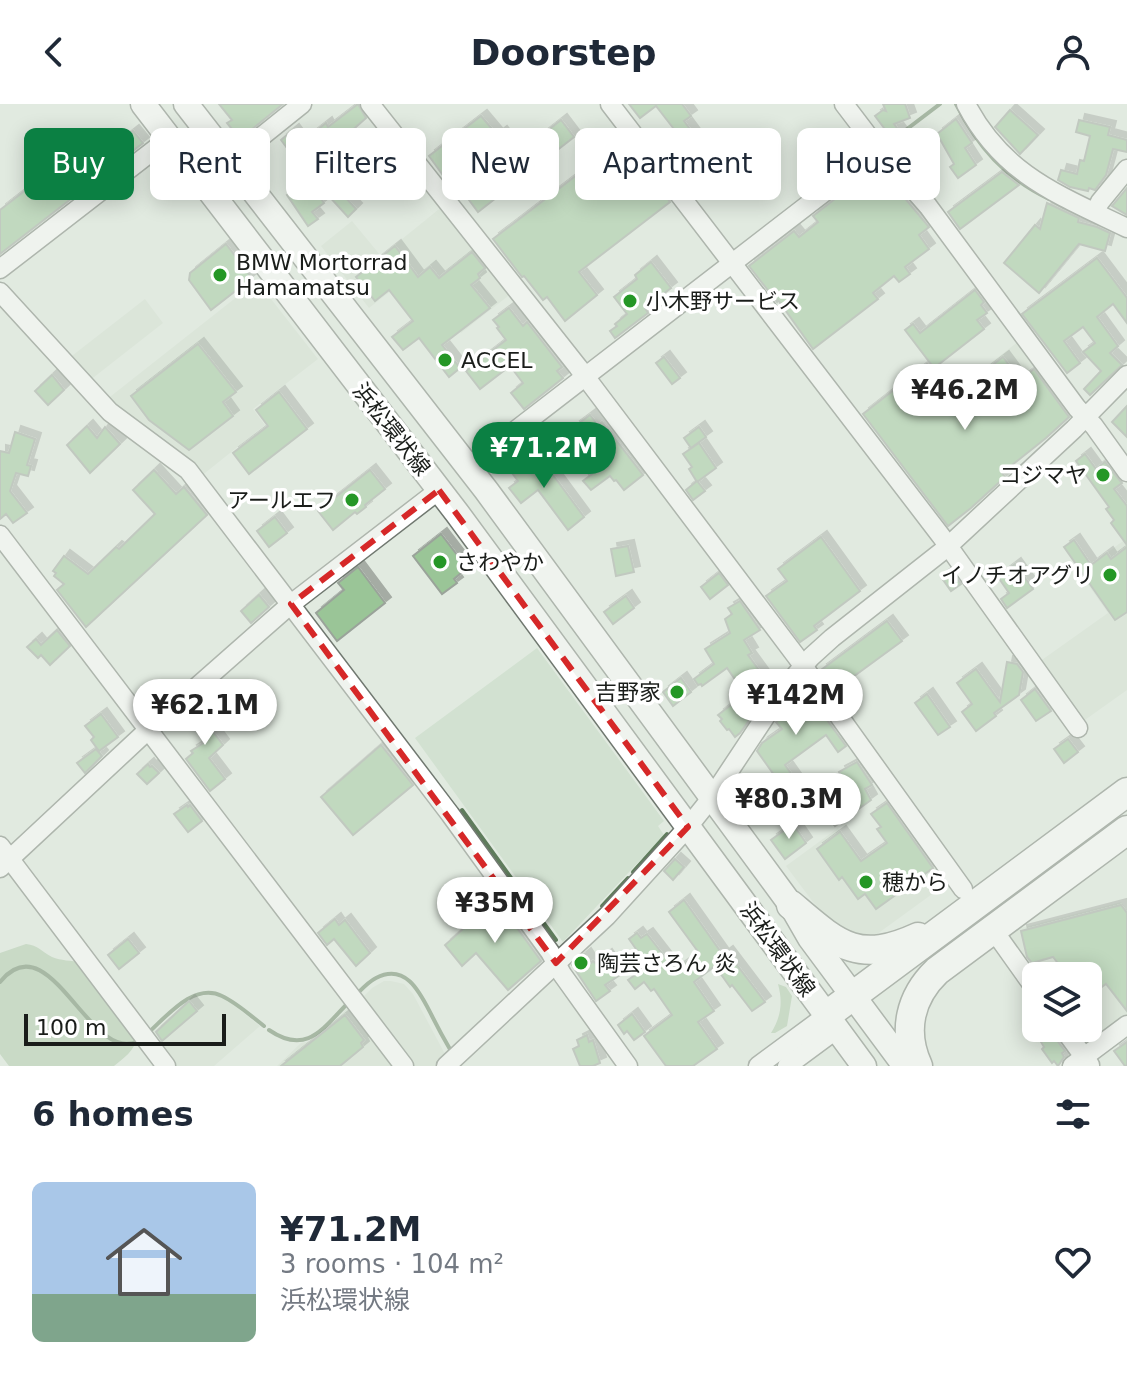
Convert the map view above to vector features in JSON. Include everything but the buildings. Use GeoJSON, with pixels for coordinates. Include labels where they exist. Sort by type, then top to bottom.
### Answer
{"type":"FeatureCollection","features":[{"type":"Feature","properties":{"kind":"highway"},"geometry":{"type":"LineString","coordinates":[[858,1003],[952,922],[1127,792]]}},
{"type":"Feature","properties":{"kind":"highway"},"geometry":{"type":"LineString","coordinates":[[918,1066],[912,1052],[909,1027],[915,1002],[928,980],[1127,830]]}},
{"type":"Feature","properties":{"kind":"highway"},"geometry":{"type":"LineString","coordinates":[[832,1022],[1032,884],[1080,864]]}},
{"type":"Feature","properties":{"kind":"highway"},"geometry":{"type":"LineString","coordinates":[[791,905],[834,940],[860,950],[887,949],[952,922]]}},
{"type":"Feature","properties":{"kind":"main road","name":"浜松環状線"},"geometry":{"type":"LineString","coordinates":[[143,104],[160,128]]}},
{"type":"Feature","properties":{"kind":"main road","name":"浜松環状線"},"geometry":{"type":"LineString","coordinates":[[186,104],[205,128]]}},
{"type":"Feature","properties":{"kind":"main road","name":"浜松環状線"},"geometry":{"type":"LineString","coordinates":[[215,200],[439,490],[864,1066]]}},
{"type":"Feature","properties":{"kind":"main road","name":"浜松環状線"},"geometry":{"type":"LineString","coordinates":[[261,200],[468,467],[791,905],[810,938],[905,1066]]}},
{"type":"Feature","properties":{"kind":"street"},"geometry":{"type":"LineString","coordinates":[[270,130],[302,104]]}},
{"type":"Feature","properties":{"kind":"street"},"geometry":{"type":"LineString","coordinates":[[370,104],[585,377],[803,666],[963,889]]}},
{"type":"Feature","properties":{"kind":"street"},"geometry":{"type":"LineString","coordinates":[[610,104],[948,546],[1078,728]]}},
{"type":"Feature","properties":{"kind":"street"},"geometry":{"type":"LineString","coordinates":[[844,104],[862,128]]}},
{"type":"Feature","properties":{"kind":"street"},"geometry":{"type":"LineString","coordinates":[[966,104],[986,135],[1015,167],[1039,184],[1127,228]]}},
{"type":"Feature","properties":{"kind":"street"},"geometry":{"type":"LineString","coordinates":[[0,269],[150,153]]}},
{"type":"Feature","properties":{"kind":"street"},"geometry":{"type":"LineString","coordinates":[[1095,212],[1127,169]]}},
{"type":"Feature","properties":{"kind":"street"},"geometry":{"type":"LineString","coordinates":[[468,467],[814,200]]}},
{"type":"Feature","properties":{"kind":"street"},"geometry":{"type":"LineString","coordinates":[[923,200],[1127,472]]}},
{"type":"Feature","properties":{"kind":"street"},"geometry":{"type":"LineString","coordinates":[[0,292],[110,412],[188,470],[450,814],[628,1066]]}},
{"type":"Feature","properties":{"kind":"street"},"geometry":{"type":"LineString","coordinates":[[446,1066],[620,902],[688,827],[803,666],[832,638],[948,546],[1127,375]]}},
{"type":"Feature","properties":{"kind":"street"},"geometry":{"type":"LineString","coordinates":[[166,1066],[3,857],[291,604],[439,490]]}},
{"type":"Feature","properties":{"kind":"street"},"geometry":{"type":"LineString","coordinates":[[0,535],[404,1066]]}},
{"type":"Feature","properties":{"kind":"street"},"geometry":{"type":"LineString","coordinates":[[999,938],[1022,970]]}},
{"type":"Feature","properties":{"kind":"street"},"geometry":{"type":"LineString","coordinates":[[758,1066],[832,1022]]}},
{"type":"Feature","properties":{"kind":"street"},"geometry":{"type":"LineString","coordinates":[[787,1066],[832,1022]]}},
{"type":"Feature","properties":{"kind":"street"},"geometry":{"type":"LineString","coordinates":[[1071,1042],[1082,1063],[1127,1025]]}},
{"type":"Feature","properties":{"kind":"highlighted area"},"geometry":{"type":"Polygon","coordinates":[[[439,490],[688,827],[556,963],[291,604],[439,490]]]}},
{"type":"Feature","properties":{"kind":"shaded area"},"geometry":{"type":"Polygon","coordinates":[[[443,206],[512,293],[461,333],[414,273],[369,308],[321,246],[352,221],[381,256],[443,206]]]}},
{"type":"Feature","properties":{"kind":"shaded area"},"geometry":{"type":"Polygon","coordinates":[[[257,281],[318,359],[253,409],[265,425],[200,477],[106,400],[257,281]]]}},
{"type":"Feature","properties":{"kind":"shaded area"},"geometry":{"type":"Polygon","coordinates":[[[145,299],[163,323],[89,381],[68,359],[145,299]]]}},
{"type":"Feature","properties":{"kind":"shaded area"},"geometry":{"type":"Polygon","coordinates":[[[1019,341],[1036,364],[970,416],[952,393],[1019,341]]]}},
{"type":"Feature","properties":{"kind":"shaded area"},"geometry":{"type":"Polygon","coordinates":[[[1127,538],[1127,690],[1082,722],[1039,662],[1108,613],[1080,573],[1127,538]]]}},
{"type":"Feature","properties":{"kind":"shaded area"},"geometry":{"type":"Polygon","coordinates":[[[537,648],[664,821],[658,826],[664,835],[563,942],[415,738],[537,648]]]}},
{"type":"Feature","properties":{"kind":"shaded area"},"geometry":{"type":"Polygon","coordinates":[[[838,828],[870,872],[919,837],[950,881],[873,937],[862,936],[832,922],[786,866],[838,828]]]}},
{"type":"Feature","properties":{"kind":"shaded area"},"geometry":{"type":"Polygon","coordinates":[[[1121,902],[1127,910],[1127,1015],[1102,1034],[1102,962],[1025,962],[1002,933],[1121,902]]]}},
{"type":"Feature","properties":{"kind":"shaded area"},"geometry":{"type":"Polygon","coordinates":[[[384,981],[404,984],[413,994],[446,1056],[435,1066],[412,1066],[361,999],[384,981]]]}},
{"type":"Feature","properties":{"kind":"shaded area"},"geometry":{"type":"Polygon","coordinates":[[[208,994],[226,999],[260,1026],[214,1066],[173,1066],[149,1035],[191,999],[208,994]]]}},
{"type":"Feature","properties":{"kind":"shaded area"},"geometry":{"type":"Polygon","coordinates":[[[350,1005],[396,1066],[277,1066],[301,1043],[311,1041],[322,1033],[350,1005]]]}},
{"type":"Feature","properties":{"kind":"green space"},"geometry":{"type":"Polygon","coordinates":[[[26,944],[55,958],[81,963],[137,1038],[131,1050],[114,1066],[9,1066],[0,1054],[0,953],[26,944]]]}},
{"type":"Feature","properties":{"kind":"green space"},"geometry":{"type":"Polygon","coordinates":[[[778,984],[786,987],[792,996],[787,1026],[771,1033],[780,1009],[778,984]]]}},
{"type":"Feature","properties":{"kind":"waterway"},"geometry":{"type":"LineString","coordinates":[[908,128],[940,104]]}},
{"type":"Feature","properties":{"kind":"waterway"},"geometry":{"type":"LineString","coordinates":[[956,104],[994,160],[1033,191],[1049,199]]}},
{"type":"Feature","properties":{"kind":"waterway"},"geometry":{"type":"LineString","coordinates":[[462,810],[556,940]]}},
{"type":"Feature","properties":{"kind":"waterway"},"geometry":{"type":"LineString","coordinates":[[633,872],[667,834]]}},
{"type":"Feature","properties":{"kind":"waterway"},"geometry":{"type":"LineString","coordinates":[[602,906],[628,878]]}},
{"type":"Feature","properties":{"kind":"waterway"},"geometry":{"type":"LineString","coordinates":[[0,982],[18,968],[36,969],[53,980],[103,1034],[120,1043],[138,1041]]}},
{"type":"Feature","properties":{"kind":"waterway"},"geometry":{"type":"LineString","coordinates":[[356,995],[376,978],[387,974],[404,977],[418,991],[452,1049]]}},
{"type":"Feature","properties":{"kind":"waterway"},"geometry":{"type":"LineString","coordinates":[[148,1033],[172,1010],[201,993],[228,999],[264,1026]]}},
{"type":"Feature","properties":{"kind":"waterway"},"geometry":{"type":"LineString","coordinates":[[269,1030],[294,1040],[314,1036],[349,1002]]}},
{"type":"Feature","properties":{"kind":"place","name":"BMW Mortorrad Hamamatsu"},"geometry":{"type":"Point","coordinates":[220,275]}},
{"type":"Feature","properties":{"kind":"place","name":"小木野サービス"},"geometry":{"type":"Point","coordinates":[630,301]}},
{"type":"Feature","properties":{"kind":"place","name":"ACCEL"},"geometry":{"type":"Point","coordinates":[445,360]}},
{"type":"Feature","properties":{"kind":"place","name":"コジマヤ"},"geometry":{"type":"Point","coordinates":[1103,475]}},
{"type":"Feature","properties":{"kind":"place","name":"アールエフ"},"geometry":{"type":"Point","coordinates":[352,500]}},
{"type":"Feature","properties":{"kind":"place","name":"さわやか"},"geometry":{"type":"Point","coordinates":[440,562]}},
{"type":"Feature","properties":{"kind":"place","name":"イノチオアグリ"},"geometry":{"type":"Point","coordinates":[1110,575]}},
{"type":"Feature","properties":{"kind":"place","name":"吉野家"},"geometry":{"type":"Point","coordinates":[677,692]}},
{"type":"Feature","properties":{"kind":"place","name":"穂から"},"geometry":{"type":"Point","coordinates":[866,882]}},
{"type":"Feature","properties":{"kind":"place","name":"陶芸さろん 炎"},"geometry":{"type":"Point","coordinates":[581,963]}}]}
